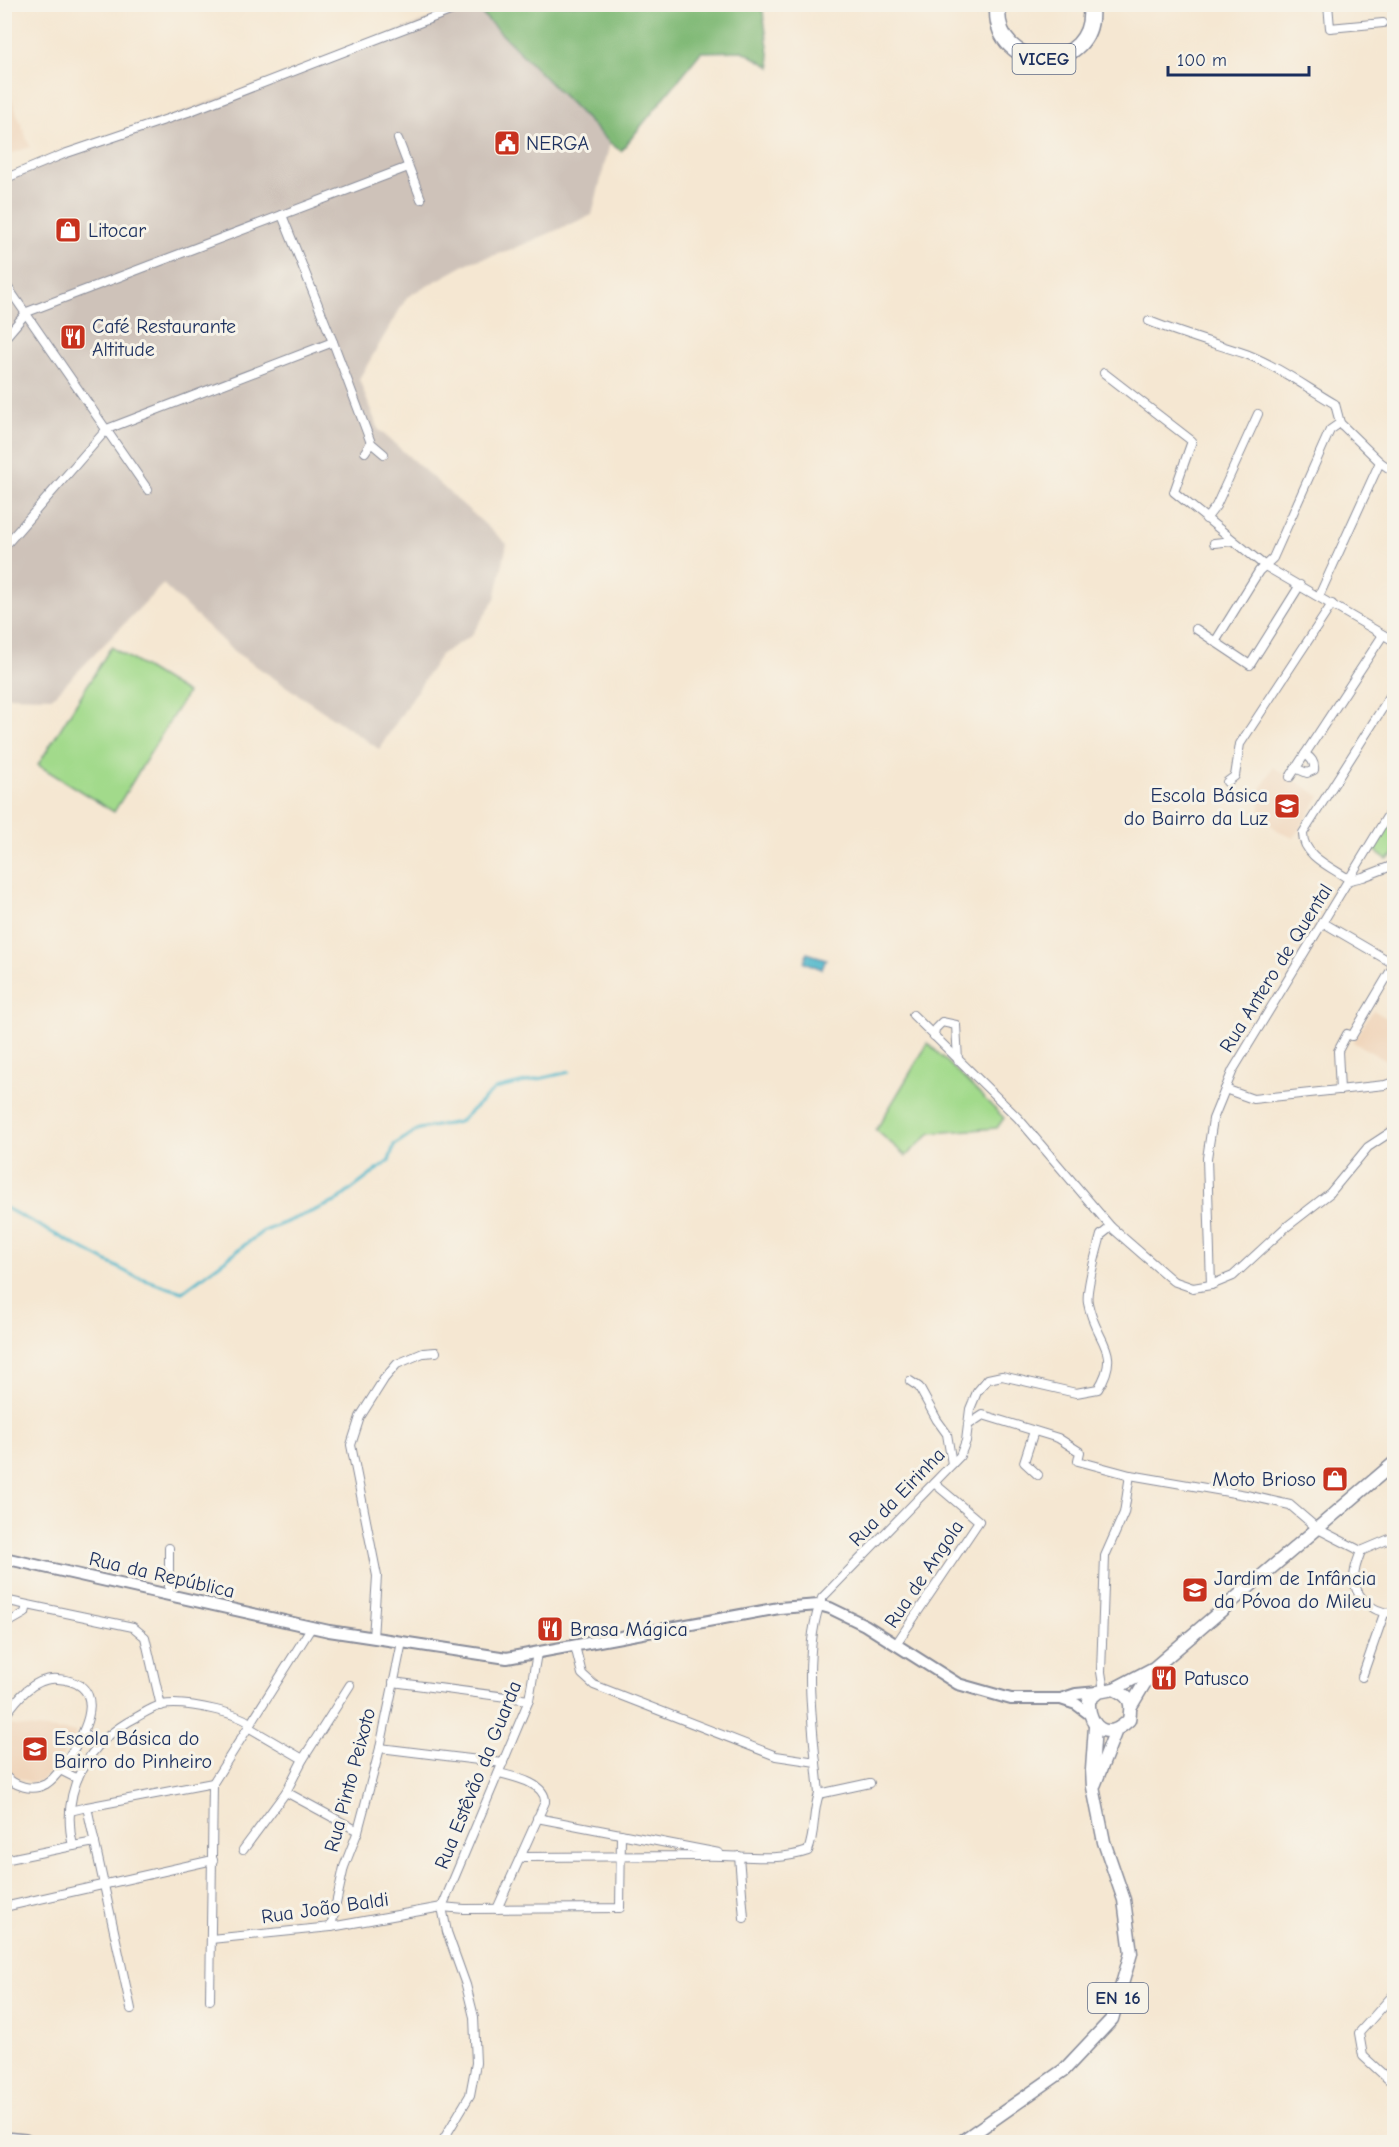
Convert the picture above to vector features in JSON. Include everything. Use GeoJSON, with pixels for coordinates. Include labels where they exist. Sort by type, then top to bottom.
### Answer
{"type":"FeatureCollection","features":[{"type":"Feature","properties":{"kind":"highway","name":"VICEG"},"geometry":{"type":"LineString","coordinates":[[997,5],[998,22],[1013,48],[1026,56],[1041,60],[1057,58],[1071,52],[1082,41],[1089,27],[1092,13],[1090,4]]}},
{"type":"Feature","properties":{"kind":"highway"},"geometry":{"type":"LineString","coordinates":[[4,2140],[25,2142]]}},
{"type":"Feature","properties":{"kind":"main road"},"geometry":{"type":"LineString","coordinates":[[1116,1730],[1106,1730],[1095,1726],[1088,1713],[1089,1700],[1105,1690],[1154,1668],[1395,1463]]}},
{"type":"Feature","properties":{"kind":"main road"},"geometry":{"type":"LineString","coordinates":[[1094,1787],[1116,1730],[1129,1720],[1131,1706],[1154,1668]]}},
{"type":"Feature","properties":{"kind":"main road"},"geometry":{"type":"LineString","coordinates":[[1105,1690],[1126,1694],[1131,1706]]}},
{"type":"Feature","properties":{"kind":"main road","name":"EN 16"},"geometry":{"type":"LineString","coordinates":[[961,2142],[1064,2070],[1112,2019],[1131,1953],[1124,1900],[1104,1842],[1094,1787],[1092,1770],[1095,1726]]}},
{"type":"Feature","properties":{"kind":"street"},"geometry":{"type":"LineString","coordinates":[[4,179],[64,154],[188,112],[468,4]]}},
{"type":"Feature","properties":{"kind":"street"},"geometry":{"type":"LineString","coordinates":[[1328,4],[1330,28],[1383,23]]}},
{"type":"Feature","properties":{"kind":"street"},"geometry":{"type":"LineString","coordinates":[[398,139],[421,199]]}},
{"type":"Feature","properties":{"kind":"street"},"geometry":{"type":"LineString","coordinates":[[4,339],[27,312],[408,167]]}},
{"type":"Feature","properties":{"kind":"street"},"geometry":{"type":"LineString","coordinates":[[282,215],[371,443],[384,454]]}},
{"type":"Feature","properties":{"kind":"street"},"geometry":{"type":"LineString","coordinates":[[4,282],[148,489]]}},
{"type":"Feature","properties":{"kind":"street"},"geometry":{"type":"LineString","coordinates":[[1149,321],[1266,363],[1335,404],[1340,423],[1380,462],[1395,472]]}},
{"type":"Feature","properties":{"kind":"street"},"geometry":{"type":"LineString","coordinates":[[4,547],[107,429],[333,342]]}},
{"type":"Feature","properties":{"kind":"street"},"geometry":{"type":"LineString","coordinates":[[1104,373],[1192,441],[1174,492],[1265,566],[1395,642]]}},
{"type":"Feature","properties":{"kind":"street"},"geometry":{"type":"LineString","coordinates":[[1206,519],[1216,506],[1258,414]]}},
{"type":"Feature","properties":{"kind":"street"},"geometry":{"type":"LineString","coordinates":[[1215,642],[1259,571],[1273,558],[1330,430],[1340,423]]}},
{"type":"Feature","properties":{"kind":"street"},"geometry":{"type":"LineString","coordinates":[[365,452],[371,443]]}},
{"type":"Feature","properties":{"kind":"street"},"geometry":{"type":"LineString","coordinates":[[1319,596],[1380,462]]}},
{"type":"Feature","properties":{"kind":"street"},"geometry":{"type":"LineString","coordinates":[[1214,543],[1233,542]]}},
{"type":"Feature","properties":{"kind":"street"},"geometry":{"type":"LineString","coordinates":[[1196,629],[1250,665],[1300,585]]}},
{"type":"Feature","properties":{"kind":"street"},"geometry":{"type":"LineString","coordinates":[[1227,782],[1235,776],[1240,744],[1332,604]]}},
{"type":"Feature","properties":{"kind":"street"},"geometry":{"type":"LineString","coordinates":[[1290,777],[1383,635]]}},
{"type":"Feature","properties":{"kind":"street"},"geometry":{"type":"LineString","coordinates":[[1395,690],[1303,833],[1303,841],[1308,851],[1350,880],[1395,865]]}},
{"type":"Feature","properties":{"kind":"street"},"geometry":{"type":"LineString","coordinates":[[1295,768],[1307,773],[1314,770],[1311,758],[1305,754]]}},
{"type":"Feature","properties":{"kind":"street","name":"Rua Antero de Quental"},"geometry":{"type":"LineString","coordinates":[[1211,1285],[1208,1158],[1213,1119],[1233,1070],[1395,805]]}},
{"type":"Feature","properties":{"kind":"street"},"geometry":{"type":"LineString","coordinates":[[1386,818],[1395,823]]}},
{"type":"Feature","properties":{"kind":"street"},"geometry":{"type":"LineString","coordinates":[[1322,922],[1395,965],[1352,1036],[1347,1034],[1338,1051],[1340,1090]]}},
{"type":"Feature","properties":{"kind":"street"},"geometry":{"type":"LineString","coordinates":[[913,1015],[1018,1118],[1111,1227],[1173,1281],[1193,1288],[1211,1285],[1233,1276],[1285,1228],[1330,1193],[1368,1147],[1395,1130]]}},
{"type":"Feature","properties":{"kind":"street"},"geometry":{"type":"LineString","coordinates":[[934,1036],[935,1029],[942,1022],[956,1024],[958,1060]]}},
{"type":"Feature","properties":{"kind":"street"},"geometry":{"type":"LineString","coordinates":[[1225,1089],[1253,1099],[1385,1086],[1395,1082]]}},
{"type":"Feature","properties":{"kind":"street","name":"Rua da Eirinha"},"geometry":{"type":"LineString","coordinates":[[825,1607],[822,1598],[960,1456],[966,1441],[970,1408],[977,1392],[988,1379],[1002,1376],[1076,1393],[1098,1389],[1107,1374],[1109,1354],[1095,1329],[1087,1301],[1101,1235],[1111,1227]]}},
{"type":"Feature","properties":{"kind":"street"},"geometry":{"type":"LineString","coordinates":[[373,1638],[377,1576],[351,1445],[360,1417],[384,1379],[397,1364],[423,1353],[436,1352]]}},
{"type":"Feature","properties":{"kind":"street"},"geometry":{"type":"LineString","coordinates":[[910,1381],[919,1387],[947,1434],[952,1464]]}},
{"type":"Feature","properties":{"kind":"street"},"geometry":{"type":"LineString","coordinates":[[968,1425],[983,1415],[1058,1438],[1080,1452],[1078,1461],[1130,1475],[1290,1504],[1318,1529],[1361,1551]]}},
{"type":"Feature","properties":{"kind":"street"},"geometry":{"type":"LineString","coordinates":[[1034,1431],[1024,1462],[1038,1475]]}},
{"type":"Feature","properties":{"kind":"street"},"geometry":{"type":"LineString","coordinates":[[537,1818],[738,1856],[792,1857],[808,1851],[814,1835],[815,1805],[819,1794],[810,1673],[814,1626],[825,1607],[865,1625],[958,1684],[1011,1699],[1061,1699],[1076,1694],[1105,1690],[1101,1672],[1105,1557],[1124,1513],[1130,1475]]}},
{"type":"Feature","properties":{"kind":"street","name":"Rua de Angola"},"geometry":{"type":"LineString","coordinates":[[896,1644],[979,1521],[934,1483]]}},
{"type":"Feature","properties":{"kind":"street"},"geometry":{"type":"LineString","coordinates":[[1395,1537],[1361,1551],[1354,1572],[1356,1588],[1364,1603],[1384,1614],[1395,1613]]}},
{"type":"Feature","properties":{"kind":"street"},"geometry":{"type":"LineString","coordinates":[[169,1548],[169,1594]]}},
{"type":"Feature","properties":{"kind":"street","name":"Rua da República"},"geometry":{"type":"LineString","coordinates":[[4,1558],[311,1628],[507,1658],[779,1608],[825,1607]]}},
{"type":"Feature","properties":{"kind":"street"},"geometry":{"type":"LineString","coordinates":[[4,1599],[133,1627],[145,1637],[160,1706]]}},
{"type":"Feature","properties":{"kind":"street"},"geometry":{"type":"LineString","coordinates":[[4,1625],[25,1613],[27,1605]]}},
{"type":"Feature","properties":{"kind":"street"},"geometry":{"type":"LineString","coordinates":[[1362,1677],[1384,1614]]}},
{"type":"Feature","properties":{"kind":"street"},"geometry":{"type":"LineString","coordinates":[[210,2000],[213,1783],[311,1628]]}},
{"type":"Feature","properties":{"kind":"street","name":"Rua Pinto Peixoto"},"geometry":{"type":"LineString","coordinates":[[331,1927],[344,1867],[358,1831],[380,1748],[402,1642]]}},
{"type":"Feature","properties":{"kind":"street"},"geometry":{"type":"LineString","coordinates":[[575,1646],[582,1674],[594,1685],[776,1756],[816,1762]]}},
{"type":"Feature","properties":{"kind":"street","name":"Rua Estêvão da Guarda"},"geometry":{"type":"LineString","coordinates":[[442,1907],[529,1700],[537,1653]]}},
{"type":"Feature","properties":{"kind":"street"},"geometry":{"type":"LineString","coordinates":[[4,1717],[20,1696],[36,1684],[56,1678],[75,1682],[87,1693],[90,1713],[83,1734],[60,1770],[45,1784],[28,1788],[13,1784],[4,1775]]}},
{"type":"Feature","properties":{"kind":"street"},"geometry":{"type":"LineString","coordinates":[[393,1682],[529,1700]]}},
{"type":"Feature","properties":{"kind":"street"},"geometry":{"type":"LineString","coordinates":[[243,1850],[286,1792],[303,1759],[350,1685]]}},
{"type":"Feature","properties":{"kind":"street"},"geometry":{"type":"LineString","coordinates":[[1061,1699],[1076,1704],[1088,1713]]}},
{"type":"Feature","properties":{"kind":"street"},"geometry":{"type":"LineString","coordinates":[[73,1846],[70,1811],[76,1778],[100,1743],[125,1723],[160,1706],[196,1705],[241,1716],[249,1725],[303,1759]]}},
{"type":"Feature","properties":{"kind":"street"},"geometry":{"type":"LineString","coordinates":[[83,1734],[100,1743]]}},
{"type":"Feature","properties":{"kind":"street"},"geometry":{"type":"LineString","coordinates":[[380,1748],[503,1763]]}},
{"type":"Feature","properties":{"kind":"street"},"geometry":{"type":"LineString","coordinates":[[60,1770],[76,1778]]}},
{"type":"Feature","properties":{"kind":"street"},"geometry":{"type":"LineString","coordinates":[[497,1909],[545,1802],[545,1796],[540,1789],[500,1773]]}},
{"type":"Feature","properties":{"kind":"street"},"geometry":{"type":"LineString","coordinates":[[70,1811],[213,1783]]}},
{"type":"Feature","properties":{"kind":"street"},"geometry":{"type":"LineString","coordinates":[[819,1794],[870,1783]]}},
{"type":"Feature","properties":{"kind":"street"},"geometry":{"type":"LineString","coordinates":[[286,1792],[358,1831]]}},
{"type":"Feature","properties":{"kind":"street"},"geometry":{"type":"LineString","coordinates":[[87,1807],[131,2009]]}},
{"type":"Feature","properties":{"kind":"street"},"geometry":{"type":"LineString","coordinates":[[620,1856],[621,1834]]}},
{"type":"Feature","properties":{"kind":"street"},"geometry":{"type":"LineString","coordinates":[[4,1860],[94,1842]]}},
{"type":"Feature","properties":{"kind":"street"},"geometry":{"type":"LineString","coordinates":[[521,1857],[726,1854]]}},
{"type":"Feature","properties":{"kind":"street","name":"Rua João Baldi"},"geometry":{"type":"LineString","coordinates":[[212,1939],[331,1927],[442,1907],[620,1908],[620,1856]]}},
{"type":"Feature","properties":{"kind":"street"},"geometry":{"type":"LineString","coordinates":[[738,1856],[744,1918]]}},
{"type":"Feature","properties":{"kind":"street"},"geometry":{"type":"LineString","coordinates":[[4,1907],[213,1860]]}},
{"type":"Feature","properties":{"kind":"street"},"geometry":{"type":"LineString","coordinates":[[442,1907],[447,1932],[474,2017],[476,2063],[470,2094],[442,2142]]}},
{"type":"Feature","properties":{"kind":"street"},"geometry":{"type":"LineString","coordinates":[[1395,1994],[1359,2033],[1363,2056],[1388,2079],[1395,2081]]}},
{"type":"Feature","properties":{"kind":"shaded area"},"geometry":{"type":"Polygon","coordinates":[[[473,5],[610,143],[592,215],[506,252],[470,262],[407,297],[359,379],[378,429],[507,544],[495,599],[471,636],[441,654],[379,749],[232,650],[163,584],[53,697],[5,696],[5,179],[473,5]]]}},
{"type":"Feature","properties":{"kind":"shaded area"},"geometry":{"type":"Polygon","coordinates":[[[4,80],[30,147],[5,156],[4,156],[4,80]]]}},
{"type":"Feature","properties":{"kind":"shaded area","name":"Escola Básica do Bairro da Luz"},"geometry":{"type":"Polygon","coordinates":[[[1273,767],[1320,796],[1294,838],[1281,833],[1260,816],[1260,791],[1273,767]]]}},
{"type":"Feature","properties":{"kind":"shaded area"},"geometry":{"type":"Polygon","coordinates":[[[1373,1010],[1394,1022],[1394,1065],[1353,1042],[1373,1010]]]}},
{"type":"Feature","properties":{"kind":"shaded area","name":"Jardim de Infância da Póvoa do Mileu"},"geometry":{"type":"Polygon","coordinates":[[[1195,1578],[1207,1593],[1196,1603],[1183,1587],[1195,1578]]]}},
{"type":"Feature","properties":{"kind":"shaded area","name":"Escola Básica do Bairro do Pinheiro"},"geometry":{"type":"Polygon","coordinates":[[[6,1725],[77,1732],[52,1771],[40,1781],[30,1782],[13,1776],[5,1766],[6,1725]]]}},
{"type":"Feature","properties":{"kind":"green space"},"geometry":{"type":"Polygon","coordinates":[[[473,5],[762,5],[771,67],[743,51],[701,52],[621,151],[610,143],[473,5]]]}},
{"type":"Feature","properties":{"kind":"green space"},"geometry":{"type":"Polygon","coordinates":[[[111,647],[187,693],[114,812],[38,765],[111,647]]]}},
{"type":"Feature","properties":{"kind":"green space"},"geometry":{"type":"Polygon","coordinates":[[[1389,825],[1394,828],[1394,855],[1387,859],[1373,849],[1389,825]]]}},
{"type":"Feature","properties":{"kind":"green space"},"geometry":{"type":"Polygon","coordinates":[[[928,1043],[1004,1118],[997,1128],[931,1133],[906,1156],[876,1130],[928,1043]]]}},
{"type":"Feature","properties":{"kind":"water"},"geometry":{"type":"Polygon","coordinates":[[[807,953],[826,959],[822,969],[804,962],[807,953]]]}},
{"type":"Feature","properties":{"kind":"waterway"},"geometry":{"type":"LineString","coordinates":[[4,1207],[134,1276],[182,1292],[262,1232],[335,1202],[389,1161],[394,1145],[419,1129],[459,1122],[495,1089],[569,1072]]}},
{"type":"Feature","properties":{"kind":"place","name":"NERGA"},"geometry":{"type":"Point","coordinates":[507,143]}},
{"type":"Feature","properties":{"kind":"place","name":"Litocar"},"geometry":{"type":"Point","coordinates":[68,230]}},
{"type":"Feature","properties":{"kind":"place","name":"Café Restaurante Altitude"},"geometry":{"type":"Point","coordinates":[73,337]}},
{"type":"Feature","properties":{"kind":"place","name":"Escola Básica do Bairro da Luz"},"geometry":{"type":"Point","coordinates":[1287,806]}},
{"type":"Feature","properties":{"kind":"place","name":"Moto Brioso"},"geometry":{"type":"Point","coordinates":[1335,1479]}},
{"type":"Feature","properties":{"kind":"place","name":"Jardim de Infância da Póvoa do Mileu"},"geometry":{"type":"Point","coordinates":[1195,1590]}},
{"type":"Feature","properties":{"kind":"place","name":"Brasa Mágica"},"geometry":{"type":"Point","coordinates":[550,1629]}},
{"type":"Feature","properties":{"kind":"place","name":"Patusco"},"geometry":{"type":"Point","coordinates":[1164,1678]}},
{"type":"Feature","properties":{"kind":"place","name":"Escola Básica do Bairro do Pinheiro"},"geometry":{"type":"Point","coordinates":[35,1749]}}]}
